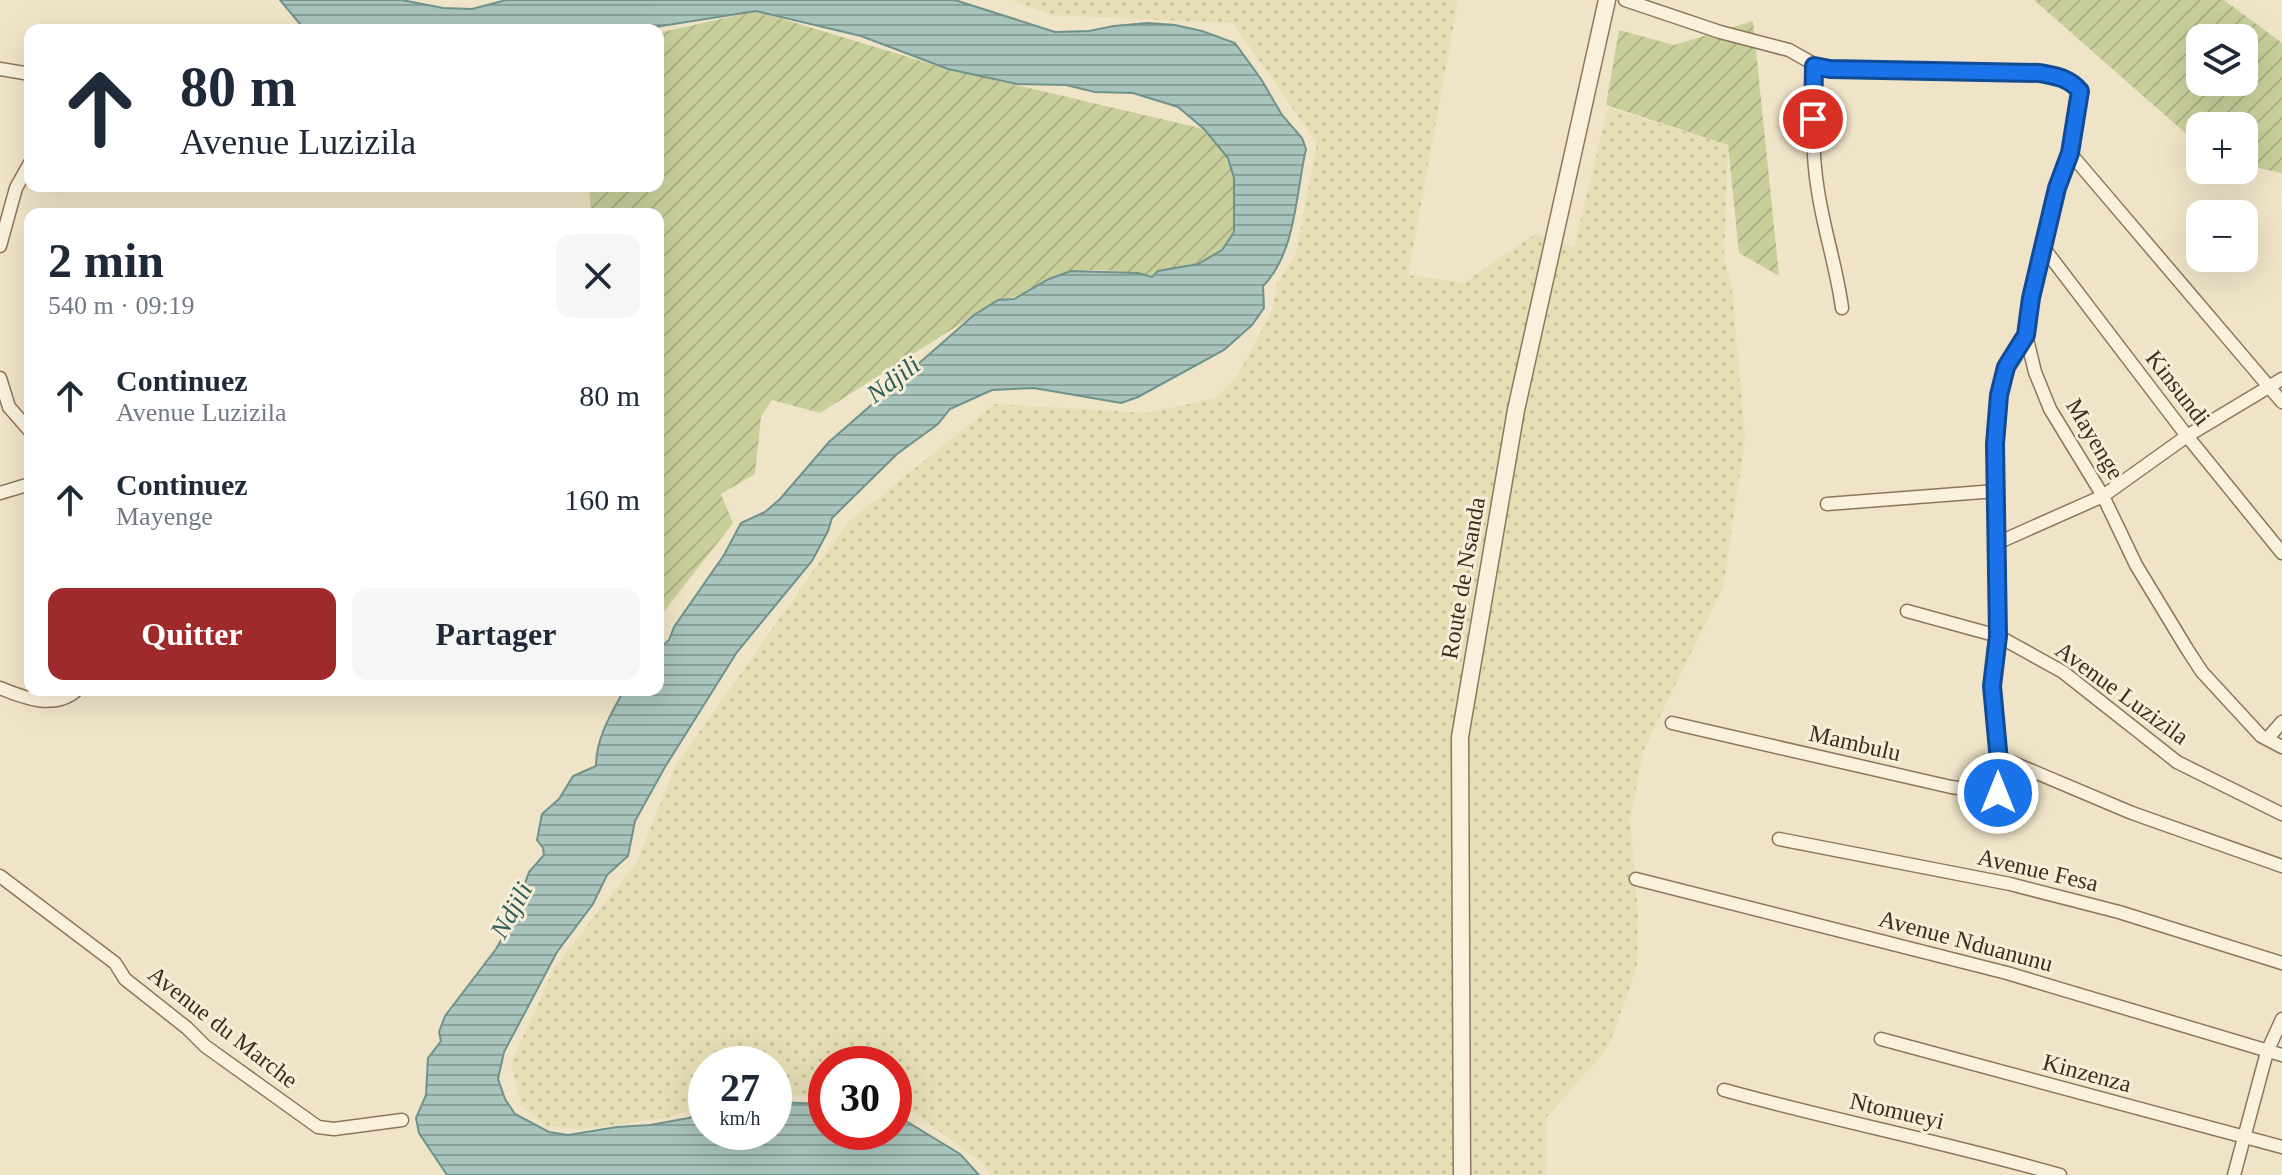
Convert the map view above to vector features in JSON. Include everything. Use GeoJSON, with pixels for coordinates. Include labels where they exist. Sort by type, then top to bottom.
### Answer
{"type":"FeatureCollection","features":[{"type":"Feature","properties":{"kind":"street","name":"Route de Nsanda"},"geometry":{"type":"LineString","coordinates":[[1462,1175],[1460,737],[1516,410],[1607,0]]}},
{"type":"Feature","properties":{"kind":"street"},"geometry":{"type":"LineString","coordinates":[[1625,0],[1720,32],[1789,50],[1814,66],[1812,145],[1818,193],[1842,308]]}},
{"type":"Feature","properties":{"kind":"street","name":"Mayenge"},"geometry":{"type":"LineString","coordinates":[[1814,66],[1830,69],[2040,73],[2073,82],[2080,91],[2070,153],[2057,188],[2031,298],[2026,335],[2035,372],[2050,409],[2103,496],[2136,565],[2202,672],[2261,736],[2282,747]]}},
{"type":"Feature","properties":{"kind":"street"},"geometry":{"type":"LineString","coordinates":[[0,69],[24,73]]}},
{"type":"Feature","properties":{"kind":"street"},"geometry":{"type":"LineString","coordinates":[[2070,153],[2282,402]]}},
{"type":"Feature","properties":{"kind":"street"},"geometry":{"type":"LineString","coordinates":[[0,246],[16,188],[24,174]]}},
{"type":"Feature","properties":{"kind":"street","name":"Kinsundi"},"geometry":{"type":"LineString","coordinates":[[2043,247],[2187,436],[2282,553]]}},
{"type":"Feature","properties":{"kind":"street"},"geometry":{"type":"LineString","coordinates":[[1907,611],[1998,636],[1995,444],[1999,395],[2006,367],[2026,335]]}},
{"type":"Feature","properties":{"kind":"street"},"geometry":{"type":"LineString","coordinates":[[0,378],[9,407],[24,424]]}},
{"type":"Feature","properties":{"kind":"street"},"geometry":{"type":"LineString","coordinates":[[1995,544],[2103,496],[2187,436],[2282,379]]}},
{"type":"Feature","properties":{"kind":"street"},"geometry":{"type":"LineString","coordinates":[[0,493],[24,486]]}},
{"type":"Feature","properties":{"kind":"street"},"geometry":{"type":"LineString","coordinates":[[1827,504],[1996,491]]}},
{"type":"Feature","properties":{"kind":"street","name":"Mambulu"},"geometry":{"type":"LineString","coordinates":[[1672,723],[1951,787],[1998,793],[1999,761],[1992,686],[1998,636]]}},
{"type":"Feature","properties":{"kind":"street","name":"Avenue Luzizila"},"geometry":{"type":"LineString","coordinates":[[1998,636],[2063,672],[2177,762],[2282,814]]}},
{"type":"Feature","properties":{"kind":"street"},"geometry":{"type":"LineString","coordinates":[[0,688],[24,695]]}},
{"type":"Feature","properties":{"kind":"street"},"geometry":{"type":"LineString","coordinates":[[27,696],[50,703],[69,696]]}},
{"type":"Feature","properties":{"kind":"street"},"geometry":{"type":"LineString","coordinates":[[2268,738],[2282,722]]}},
{"type":"Feature","properties":{"kind":"street"},"geometry":{"type":"LineString","coordinates":[[1999,761],[2011,762],[2132,813],[2282,866]]}},
{"type":"Feature","properties":{"kind":"street","name":"Avenue Fesa"},"geometry":{"type":"LineString","coordinates":[[1779,839],[2010,884],[2119,912],[2282,963]]}},
{"type":"Feature","properties":{"kind":"street","name":"Avenue du Marche"},"geometry":{"type":"LineString","coordinates":[[0,876],[115,963],[125,979],[205,1046],[303,1118],[318,1127],[334,1129],[402,1120]]}},
{"type":"Feature","properties":{"kind":"street","name":"Avenue Nduanunu"},"geometry":{"type":"LineString","coordinates":[[1636,879],[2007,973],[2282,1055]]}},
{"type":"Feature","properties":{"kind":"street"},"geometry":{"type":"LineString","coordinates":[[2234,1175],[2267,1052],[2282,1019]]}},
{"type":"Feature","properties":{"kind":"street","name":"Kinzenza"},"geometry":{"type":"LineString","coordinates":[[1881,1039],[2282,1147]]}},
{"type":"Feature","properties":{"kind":"street","name":"Ntomueyi"},"geometry":{"type":"LineString","coordinates":[[1724,1090],[2060,1175]]}},
{"type":"Feature","properties":{"kind":"shaded area"},"geometry":{"type":"Polygon","coordinates":[[[1011,0],[1458,0],[1408,275],[1464,283],[1536,234],[1574,247],[1608,108],[1728,145],[1724,258],[1732,289],[1745,439],[1723,587],[1643,751],[1630,820],[1638,914],[1637,966],[1608,1048],[1546,1118],[1546,1175],[991,1175],[980,1161],[912,1112],[912,1046],[808,1046],[808,1096],[792,1095],[792,1046],[688,1046],[688,1111],[666,1118],[580,1129],[546,1126],[521,1105],[511,1063],[554,968],[637,862],[676,765],[848,522],[995,404],[1147,413],[1216,398],[1237,377],[1272,311],[1277,284],[1296,254],[1317,143],[1233,23],[1053,15],[1011,0]]]}},
{"type":"Feature","properties":{"kind":"green space"},"geometry":{"type":"Polygon","coordinates":[[[2034,0],[2224,0],[2256,24],[2186,24],[2186,96],[2258,96],[2258,25],[2282,43],[2282,173],[2258,168],[2258,112],[2186,112],[2186,134],[2034,0]]]}},
{"type":"Feature","properties":{"kind":"green space"},"geometry":{"type":"Polygon","coordinates":[[[756,11],[948,69],[1204,129],[1228,159],[1234,178],[1234,232],[1222,250],[1207,261],[1158,271],[1152,277],[1110,271],[1069,272],[1017,296],[998,300],[820,413],[772,400],[761,417],[755,474],[721,494],[733,523],[664,611],[664,208],[591,208],[589,192],[664,192],[664,32],[756,11]]]}},
{"type":"Feature","properties":{"kind":"green space"},"geometry":{"type":"Polygon","coordinates":[[[1753,21],[1779,276],[1739,253],[1728,145],[1606,105],[1619,30],[1674,45],[1753,21]]]}},
{"type":"Feature","properties":{"kind":"water"},"geometry":{"type":"Polygon","coordinates":[[[280,0],[402,0],[443,8],[472,9],[506,0],[955,0],[1055,32],[1148,23],[1175,25],[1235,43],[1282,115],[1302,138],[1306,149],[1288,239],[1282,257],[1263,286],[1264,308],[1252,325],[1224,350],[1138,397],[1121,403],[1034,388],[992,390],[950,409],[938,424],[897,454],[832,518],[812,561],[737,652],[665,767],[635,821],[628,856],[607,875],[593,904],[557,952],[504,1052],[498,1079],[505,1099],[515,1114],[549,1132],[568,1135],[688,1118],[688,1150],[792,1150],[792,1103],[808,1103],[808,1150],[912,1150],[912,1125],[960,1154],[979,1175],[447,1175],[419,1133],[416,1118],[426,1095],[428,1058],[441,1041],[439,1032],[445,1016],[496,949],[512,921],[529,872],[544,855],[537,840],[542,814],[559,799],[573,776],[596,766],[601,736],[621,696],[664,696],[664,645],[724,555],[741,523],[765,512],[780,499],[829,442],[974,315],[998,300],[1014,299],[1049,279],[1071,271],[1138,273],[1152,277],[1158,271],[1198,264],[1222,250],[1234,232],[1234,178],[1228,158],[1204,129],[1178,107],[1133,93],[1095,92],[1066,85],[1017,84],[948,69],[861,36],[756,11],[664,24],[300,24],[280,0]]]}},
{"type":"Feature","properties":{"kind":"route"},"geometry":{"type":"LineString","coordinates":[[1813,119],[1814,66],[1830,69],[2040,73],[2073,82],[2080,91],[2070,153],[2057,188],[2031,298],[2026,335],[2006,367],[1999,395],[1995,444],[1998,636],[1992,686],[1999,761],[1998,793]]}},
{"type":"Feature","properties":{"kind":"water label","name":"Ndjili"},"geometry":{"type":"Point","coordinates":[893,379]}},
{"type":"Feature","properties":{"kind":"water label","name":"Ndjili"},"geometry":{"type":"Point","coordinates":[511,910]}}]}
